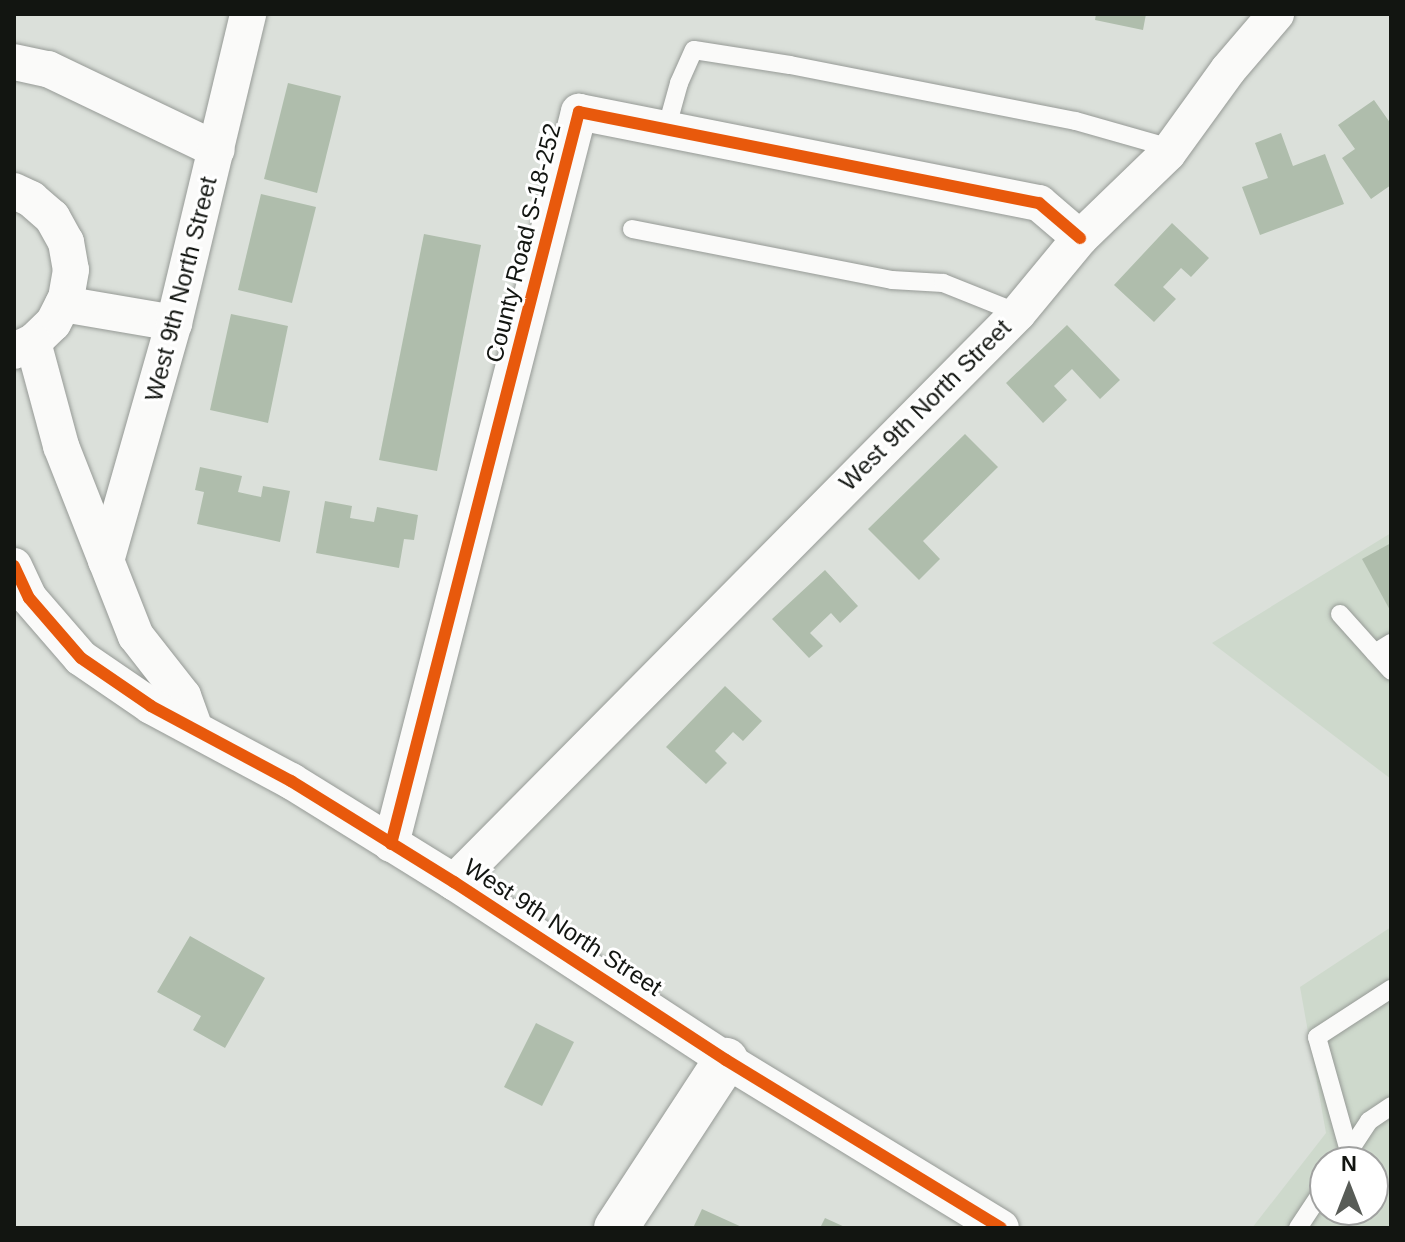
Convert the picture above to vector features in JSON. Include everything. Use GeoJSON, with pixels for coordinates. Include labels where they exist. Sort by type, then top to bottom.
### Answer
{"type":"FeatureCollection","features":[{"type":"Feature","properties":{"kind":"street","name":"West 9th North Street"},"geometry":{"type":"LineString","coordinates":[[106,561],[174,323],[248,14]]}},
{"type":"Feature","properties":{"kind":"street","name":"West 9th North Street"},"geometry":{"type":"LineString","coordinates":[[454,882],[1018,313],[1080,238],[1171,148],[1228,70],[1276,14]]}},
{"type":"Feature","properties":{"kind":"street"},"geometry":{"type":"LineString","coordinates":[[14,62],[48,69],[217,150]]}},
{"type":"Feature","properties":{"kind":"street","name":"County Road S-18-252"},"geometry":{"type":"LineString","coordinates":[[391,844],[579,112],[1039,203],[1080,238]]}},
{"type":"Feature","properties":{"kind":"street"},"geometry":{"type":"LineString","coordinates":[[14,191],[31,199],[52,217],[66,242],[71,270],[63,304],[53,323],[23,347],[136,636],[183,696],[194,726]]}},
{"type":"Feature","properties":{"kind":"street"},"geometry":{"type":"LineString","coordinates":[[63,304],[174,323]]}},
{"type":"Feature","properties":{"kind":"street","name":"West 9th North Street"},"geometry":{"type":"LineString","coordinates":[[14,566],[29,598],[81,658],[151,706],[194,726],[454,882],[726,1060],[1001,1228]]}},
{"type":"Feature","properties":{"kind":"street"},"geometry":{"type":"LineString","coordinates":[[98,670],[136,636]]}},
{"type":"Feature","properties":{"kind":"street"},"geometry":{"type":"LineString","coordinates":[[616,1228],[726,1060]]}},
{"type":"Feature","properties":{"kind":"lane"},"geometry":{"type":"LineString","coordinates":[[666,130],[679,83],[694,50],[790,65],[1076,121],[1171,148]]}},
{"type":"Feature","properties":{"kind":"lane"},"geometry":{"type":"LineString","coordinates":[[632,229],[892,280],[943,283],[1018,313]]}},
{"type":"Feature","properties":{"kind":"lane"},"geometry":{"type":"LineString","coordinates":[[1340,614],[1383,648],[1391,671]]}},
{"type":"Feature","properties":{"kind":"lane"},"geometry":{"type":"LineString","coordinates":[[1342,1146],[1317,1037],[1391,989]]}},
{"type":"Feature","properties":{"kind":"lane"},"geometry":{"type":"LineString","coordinates":[[1352,1146],[1369,1121],[1391,1106]]}},
{"type":"Feature","properties":{"kind":"lane"},"geometry":{"type":"LineString","coordinates":[[1298,1228],[1309,1211]]}},
{"type":"Feature","properties":{"kind":"shaded area"},"geometry":{"type":"Polygon","coordinates":[[[1391,533],[1391,779],[1212,643],[1391,533]]]}},
{"type":"Feature","properties":{"kind":"shaded area"},"geometry":{"type":"Polygon","coordinates":[[[1391,927],[1391,1228],[1252,1228],[1309,1155],[1309,1226],[1389,1226],[1389,1146],[1316,1146],[1326,1133],[1300,987],[1391,927]]]}},
{"type":"Feature","properties":{"kind":"building"},"geometry":{"type":"Polygon","coordinates":[[[1096,14],[1146,14],[1143,30],[1095,20],[1096,14]]]}},
{"type":"Feature","properties":{"kind":"building"},"geometry":{"type":"Polygon","coordinates":[[[288,83],[341,96],[317,193],[264,179],[288,83]]]}},
{"type":"Feature","properties":{"kind":"building"},"geometry":{"type":"Polygon","coordinates":[[[1374,100],[1391,124],[1391,185],[1371,199],[1342,158],[1355,149],[1338,125],[1374,100]]]}},
{"type":"Feature","properties":{"kind":"building"},"geometry":{"type":"Polygon","coordinates":[[[1281,133],[1293,166],[1325,154],[1344,204],[1260,235],[1242,187],[1268,178],[1255,143],[1281,133]]]}},
{"type":"Feature","properties":{"kind":"building"},"geometry":{"type":"Polygon","coordinates":[[[261,194],[316,207],[292,303],[238,290],[261,194]]]}},
{"type":"Feature","properties":{"kind":"building"},"geometry":{"type":"Polygon","coordinates":[[[1172,223],[1209,258],[1191,277],[1181,268],[1163,287],[1176,299],[1154,322],[1114,285],[1172,223]]]}},
{"type":"Feature","properties":{"kind":"building"},"geometry":{"type":"Polygon","coordinates":[[[424,234],[481,245],[437,471],[379,460],[424,234]]]}},
{"type":"Feature","properties":{"kind":"building"},"geometry":{"type":"Polygon","coordinates":[[[231,314],[288,326],[268,423],[210,410],[231,314]]]}},
{"type":"Feature","properties":{"kind":"building"},"geometry":{"type":"Polygon","coordinates":[[[1067,325],[1120,380],[1100,399],[1072,369],[1054,386],[1067,400],[1043,423],[1006,383],[1067,325]]]}},
{"type":"Feature","properties":{"kind":"building"},"geometry":{"type":"Polygon","coordinates":[[[965,434],[998,467],[923,541],[940,559],[919,580],[868,529],[965,434]]]}},
{"type":"Feature","properties":{"kind":"building"},"geometry":{"type":"Polygon","coordinates":[[[200,467],[242,476],[238,492],[261,497],[263,486],[290,491],[280,542],[197,524],[204,492],[195,490],[200,467]]]}},
{"type":"Feature","properties":{"kind":"building"},"geometry":{"type":"Polygon","coordinates":[[[325,501],[352,506],[350,518],[374,522],[377,507],[418,515],[414,540],[404,539],[399,568],[316,553],[325,501]]]}},
{"type":"Feature","properties":{"kind":"building"},"geometry":{"type":"Polygon","coordinates":[[[1391,543],[1391,612],[1362,559],[1391,543]]]}},
{"type":"Feature","properties":{"kind":"building"},"geometry":{"type":"Polygon","coordinates":[[[825,570],[858,606],[840,623],[831,613],[810,633],[823,646],[809,658],[772,619],[825,570]]]}},
{"type":"Feature","properties":{"kind":"building"},"geometry":{"type":"Polygon","coordinates":[[[725,686],[762,721],[743,741],[733,732],[715,751],[727,763],[706,784],[666,747],[725,686]]]}},
{"type":"Feature","properties":{"kind":"building"},"geometry":{"type":"Polygon","coordinates":[[[190,936],[265,978],[225,1048],[193,1030],[201,1016],[157,992],[190,936]]]}},
{"type":"Feature","properties":{"kind":"building"},"geometry":{"type":"Polygon","coordinates":[[[536,1023],[574,1042],[542,1106],[504,1087],[536,1023]]]}},
{"type":"Feature","properties":{"kind":"building"},"geometry":{"type":"Polygon","coordinates":[[[702,1209],[744,1228],[693,1228],[702,1209]]]}},
{"type":"Feature","properties":{"kind":"building"},"geometry":{"type":"Polygon","coordinates":[[[825,1218],[847,1228],[820,1228],[825,1218]]]}},
{"type":"Feature","properties":{"kind":"cycle path"},"geometry":{"type":"LineString","coordinates":[[391,844],[579,112],[1039,203],[1080,238]]}},
{"type":"Feature","properties":{"kind":"cycle path"},"geometry":{"type":"LineString","coordinates":[[14,566],[29,598],[81,658],[151,706],[291,781],[454,882],[726,1060],[1001,1228]]}}]}
